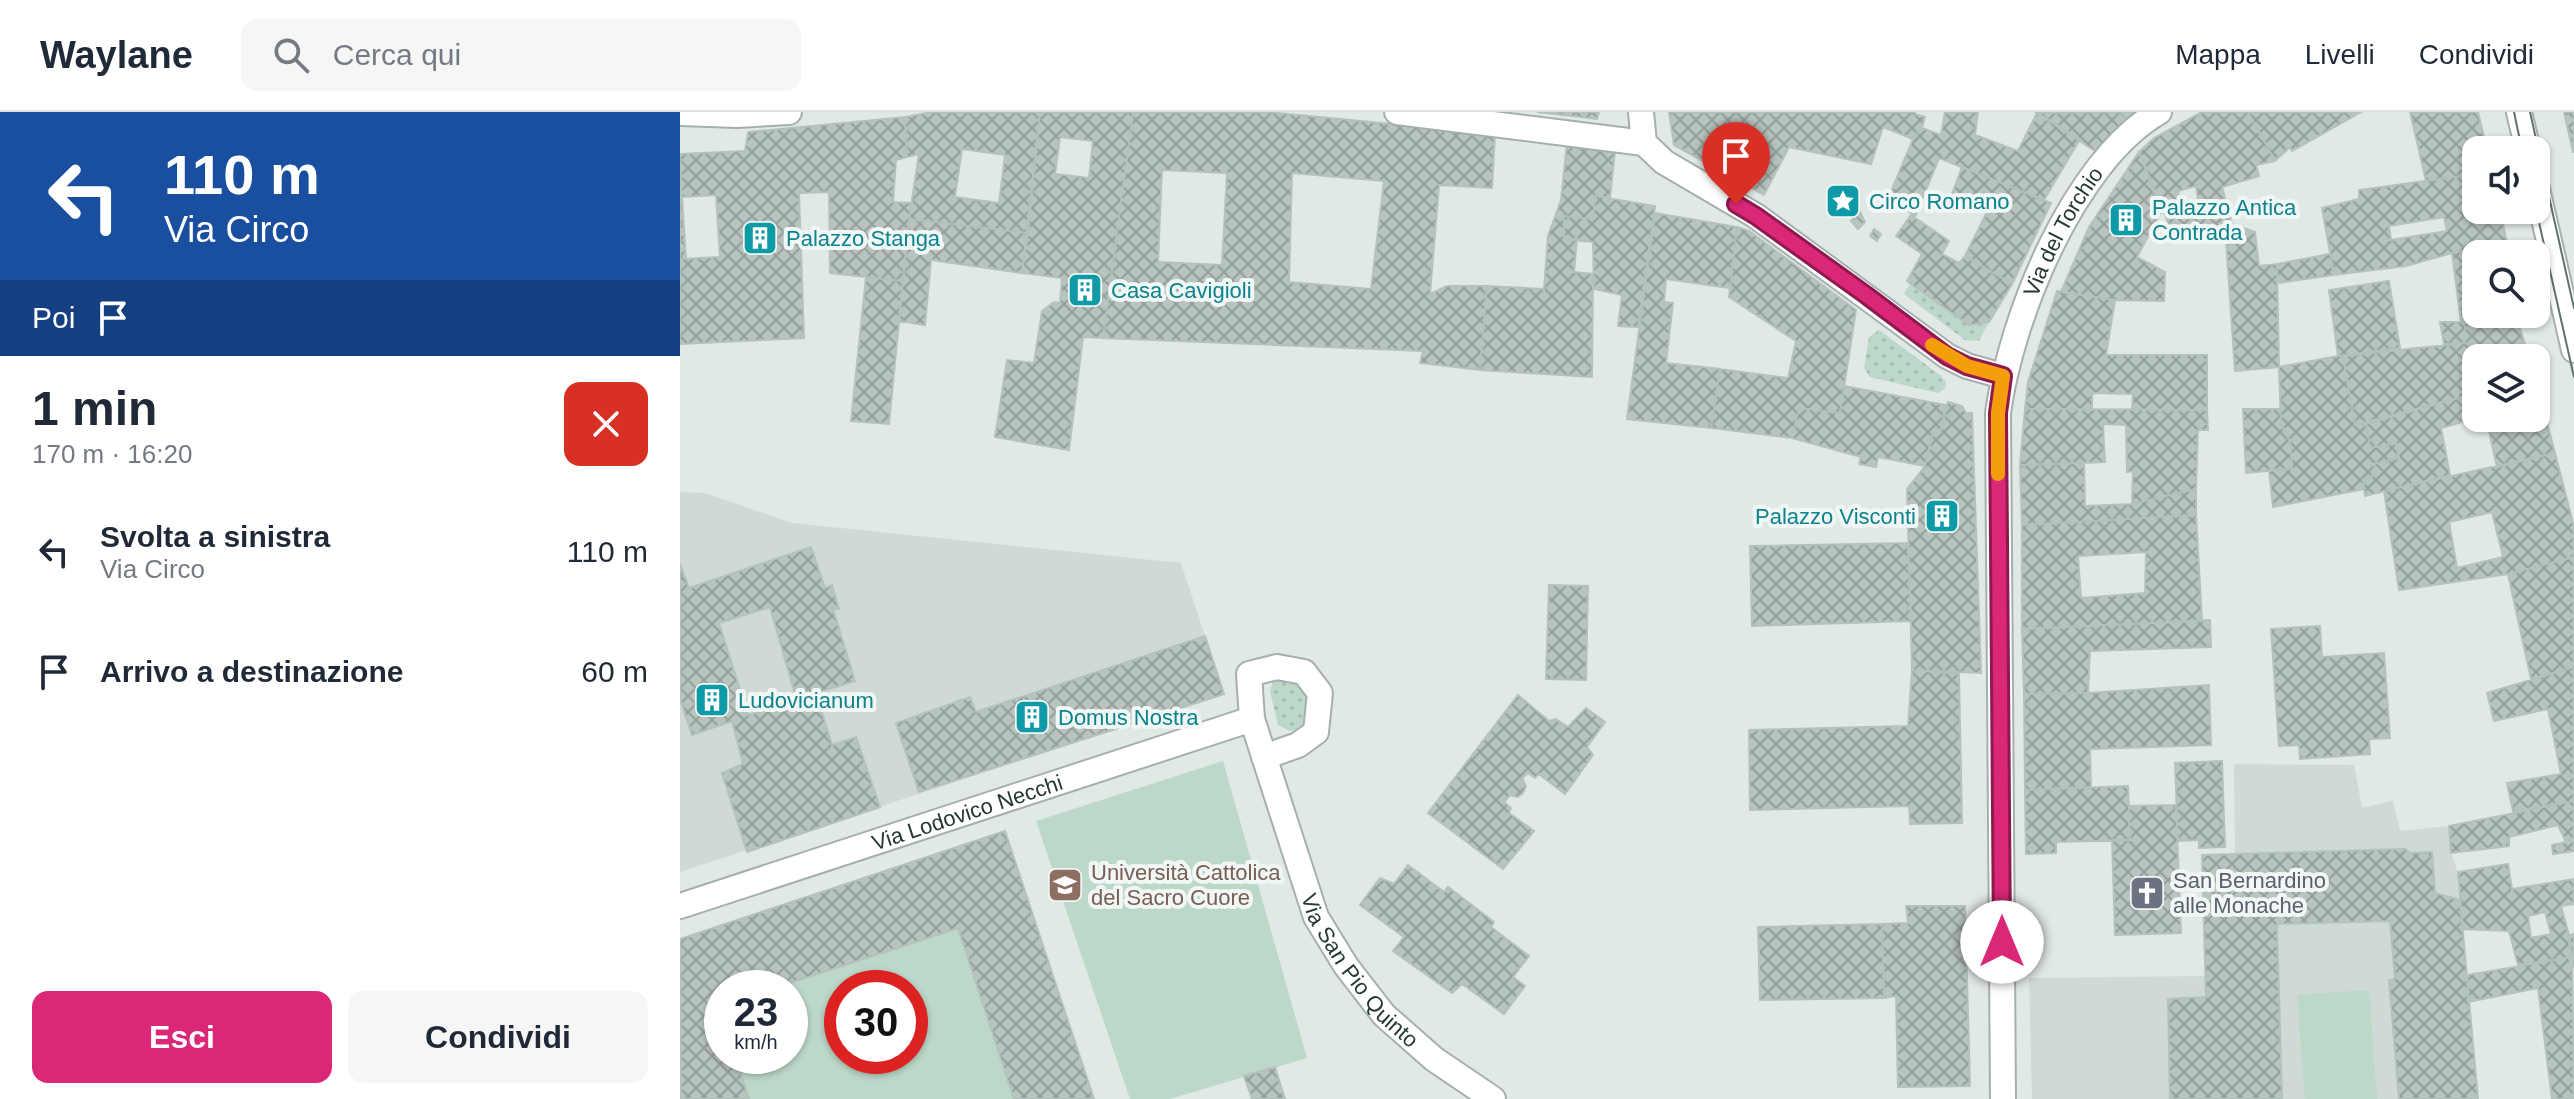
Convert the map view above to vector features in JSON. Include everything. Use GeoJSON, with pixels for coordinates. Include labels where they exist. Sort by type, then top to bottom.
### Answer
{"type":"FeatureCollection","features":[{"type":"Feature","properties":{"kind":"street"},"geometry":{"type":"LineString","coordinates":[[680,113],[737,115],[789,112]]}},
{"type":"Feature","properties":{"kind":"street"},"geometry":{"type":"LineString","coordinates":[[1397,112],[1644,143],[1664,162],[1756,216],[1947,356],[1967,366],[2003,376]]}},
{"type":"Feature","properties":{"kind":"street"},"geometry":{"type":"LineString","coordinates":[[1641,112],[1644,143]]}},
{"type":"Feature","properties":{"kind":"street","name":"Via del Torchio"},"geometry":{"type":"LineString","coordinates":[[2003,1098],[1998,413],[2003,376],[2040,270],[2061,227],[2084,189],[2115,148],[2144,121],[2159,112]]}},
{"type":"Feature","properties":{"kind":"street"},"geometry":{"type":"LineString","coordinates":[[2519,112],[2525,136]]}},
{"type":"Feature","properties":{"kind":"street"},"geometry":{"type":"LineString","coordinates":[[2545,224],[2574,350]]}},
{"type":"Feature","properties":{"kind":"street"},"geometry":{"type":"LineString","coordinates":[[1277,667],[1304,672],[1320,693],[1316,732],[1298,745],[1264,757],[1252,719],[1249,674],[1277,667]]}},
{"type":"Feature","properties":{"kind":"street","name":"Via Lodovico Necchi"},"geometry":{"type":"LineString","coordinates":[[680,906],[1252,719]]}},
{"type":"Feature","properties":{"kind":"street","name":"Via San Pio Quinto"},"geometry":{"type":"LineString","coordinates":[[1264,757],[1316,917],[1346,966],[1384,1015],[1434,1059],[1493,1099]]}},
{"type":"Feature","properties":{"kind":"shaded area"},"geometry":{"type":"Polygon","coordinates":[[[680,492],[705,493],[792,523],[1181,563],[1224,694],[680,872],[680,492]]]}},
{"type":"Feature","properties":{"kind":"shaded area"},"geometry":{"type":"Polygon","coordinates":[[[2234,764],[2354,765],[2362,808],[2393,801],[2400,831],[2449,826],[2451,853],[2458,872],[2478,1099],[2032,1099],[2029,978],[2205,976],[2202,855],[2235,854],[2234,764]]]}},
{"type":"Feature","properties":{"kind":"green space"},"geometry":{"type":"Polygon","coordinates":[[[1910,284],[1969,325],[1989,322],[1979,341],[1965,340],[1904,294],[1910,284]]]}},
{"type":"Feature","properties":{"kind":"green space"},"geometry":{"type":"Polygon","coordinates":[[[1879,330],[1940,375],[1946,382],[1945,389],[1938,393],[1870,377],[1864,368],[1869,337],[1879,330]]]}},
{"type":"Feature","properties":{"kind":"green space"},"geometry":{"type":"Polygon","coordinates":[[[1274,678],[1297,680],[1301,686],[1308,711],[1302,730],[1290,731],[1278,725],[1270,691],[1274,678]]]}},
{"type":"Feature","properties":{"kind":"green space"},"geometry":{"type":"Polygon","coordinates":[[[1223,761],[1307,1058],[1170,1099],[1130,1099],[1036,821],[1223,761]]]}},
{"type":"Feature","properties":{"kind":"green space"},"geometry":{"type":"Polygon","coordinates":[[[958,928],[1014,1099],[749,1099],[741,1074],[808,1074],[808,977],[824,972],[824,1074],[928,1074],[928,970],[830,970],[958,928]]]}},
{"type":"Feature","properties":{"kind":"green space"},"geometry":{"type":"Polygon","coordinates":[[[2369,990],[2377,1099],[2305,1099],[2297,995],[2369,990]]]}},
{"type":"Feature","properties":{"kind":"building"},"geometry":{"type":"Polygon","coordinates":[[[932,112],[1040,112],[1028,233],[909,219],[919,154],[907,157],[905,117],[932,112]],[[962,149],[955,197],[999,203],[1005,155],[962,149]]]}},
{"type":"Feature","properties":{"kind":"building","name":"Casa Cavigioli"},"geometry":{"type":"Polygon","coordinates":[[[1040,112],[1133,112],[1103,338],[1083,337],[1069,450],[995,437],[1007,360],[1034,363],[1042,311],[1054,302],[1060,303],[1062,278],[1022,273],[1040,112]],[[1060,137],[1055,174],[1089,178],[1093,141],[1060,137]]]}},
{"type":"Feature","properties":{"kind":"building"},"geometry":{"type":"Polygon","coordinates":[[[1133,112],[1267,112],[1495,134],[1492,188],[1439,185],[1430,294],[1447,286],[1487,286],[1480,370],[1420,363],[1423,351],[1103,338],[1133,112]],[[1162,170],[1158,262],[1222,265],[1227,173],[1162,170]],[[1292,173],[1289,282],[1371,289],[1384,181],[1292,173]]]}},
{"type":"Feature","properties":{"kind":"building"},"geometry":{"type":"Polygon","coordinates":[[[1537,112],[1599,112],[1597,119],[1537,112]]]}},
{"type":"Feature","properties":{"kind":"building"},"geometry":{"type":"Polygon","coordinates":[[[1669,112],[1915,112],[1925,117],[1922,128],[1913,139],[1883,127],[1871,164],[1789,147],[1764,195],[1674,145],[1669,112]]]}},
{"type":"Feature","properties":{"kind":"building"},"geometry":{"type":"Polygon","coordinates":[[[1945,112],[1978,112],[1975,135],[2018,151],[2037,113],[2080,139],[2044,200],[1939,158],[1915,217],[1890,194],[1913,139],[1922,128],[1941,135],[1945,112]]]}},
{"type":"Feature","properties":{"kind":"building"},"geometry":{"type":"Polygon","coordinates":[[[2121,112],[2128,120],[2098,153],[2037,113],[2121,112]]]}},
{"type":"Feature","properties":{"kind":"building"},"geometry":{"type":"Polygon","coordinates":[[[2121,112],[2139,112],[2128,120],[2121,112]]]}},
{"type":"Feature","properties":{"kind":"building"},"geometry":{"type":"Polygon","coordinates":[[[2202,112],[2248,112],[2275,161],[2256,165],[2259,176],[2222,187],[2232,224],[2225,225],[2227,236],[2175,240],[2139,152],[2154,138],[2202,112]],[[2196,186],[2178,191],[2184,218],[2200,215],[2196,186]]]}},
{"type":"Feature","properties":{"kind":"building"},"geometry":{"type":"Polygon","coordinates":[[[2248,112],[2361,112],[2292,151],[2290,147],[2275,161],[2248,112]]]}},
{"type":"Feature","properties":{"kind":"building"},"geometry":{"type":"Polygon","coordinates":[[[2410,112],[2478,112],[2484,136],[2462,136],[2462,176],[2426,181],[2410,112]]]}},
{"type":"Feature","properties":{"kind":"building"},"geometry":{"type":"Polygon","coordinates":[[[2564,112],[2574,112],[2574,152],[2573,152],[2564,112]]]}},
{"type":"Feature","properties":{"kind":"building","name":"Palazzo Stanga"},"geometry":{"type":"Polygon","coordinates":[[[905,117],[907,157],[896,160],[893,202],[911,203],[903,281],[830,273],[829,192],[799,193],[804,338],[680,344],[680,259],[720,257],[716,195],[682,197],[680,154],[745,151],[748,132],[905,117]]]}},
{"type":"Feature","properties":{"kind":"building"},"geometry":{"type":"Polygon","coordinates":[[[1567,143],[1615,151],[1610,198],[1595,196],[1593,219],[1564,216],[1564,239],[1577,239],[1574,272],[1593,274],[1592,377],[1480,370],[1487,286],[1544,289],[1548,236],[1561,200],[1567,143]]]}},
{"type":"Feature","properties":{"kind":"building","name":"Palazzo Antica Contrada"},"geometry":{"type":"Polygon","coordinates":[[[2139,152],[2161,212],[2137,257],[2165,272],[2164,301],[2115,300],[2061,292],[2089,227],[2139,152]]]}},
{"type":"Feature","properties":{"kind":"building"},"geometry":{"type":"Polygon","coordinates":[[[1962,167],[2051,203],[2012,284],[1965,256],[1987,212],[1951,197],[1962,167]]]}},
{"type":"Feature","properties":{"kind":"building"},"geometry":{"type":"Polygon","coordinates":[[[680,174],[682,197],[686,259],[680,259],[680,174]]]}},
{"type":"Feature","properties":{"kind":"building"},"geometry":{"type":"Polygon","coordinates":[[[2462,176],[2462,224],[2503,224],[2506,240],[2462,240],[2462,251],[2406,266],[2334,275],[2322,208],[2359,199],[2359,190],[2462,176]],[[2444,217],[2389,226],[2391,240],[2447,231],[2444,217]]]}},
{"type":"Feature","properties":{"kind":"building"},"geometry":{"type":"Polygon","coordinates":[[[1595,196],[1655,206],[1638,327],[1618,326],[1622,295],[1594,289],[1593,242],[1564,239],[1564,216],[1593,219],[1595,196]]]}},
{"type":"Feature","properties":{"kind":"building"},"geometry":{"type":"Polygon","coordinates":[[[1860,212],[1865,222],[1858,229],[1851,221],[1860,212]]]}},
{"type":"Feature","properties":{"kind":"building"},"geometry":{"type":"Polygon","coordinates":[[[1655,213],[1737,227],[1730,288],[1666,279],[1664,302],[1673,303],[1666,363],[1720,369],[1711,428],[1627,419],[1655,213]]]}},
{"type":"Feature","properties":{"kind":"building"},"geometry":{"type":"Polygon","coordinates":[[[1911,215],[1949,241],[1942,254],[1959,263],[1965,256],[2012,284],[1989,322],[1969,325],[1907,281],[1922,254],[1896,236],[1911,215]]]}},
{"type":"Feature","properties":{"kind":"building"},"geometry":{"type":"Polygon","coordinates":[[[909,219],[1028,233],[1022,273],[931,260],[925,325],[899,321],[909,219]]]}},
{"type":"Feature","properties":{"kind":"building"},"geometry":{"type":"Polygon","coordinates":[[[2232,224],[2255,232],[2259,266],[2277,264],[2279,367],[2235,371],[2225,225],[2232,224]]]}},
{"type":"Feature","properties":{"kind":"building"},"geometry":{"type":"Polygon","coordinates":[[[1737,227],[1749,231],[1856,310],[1840,413],[1799,408],[1792,438],[1711,428],[1720,369],[1788,378],[1796,341],[1729,297],[1737,227]]]}},
{"type":"Feature","properties":{"kind":"building"},"geometry":{"type":"Polygon","coordinates":[[[1874,229],[1881,234],[1877,241],[1870,236],[1874,229]]]}},
{"type":"Feature","properties":{"kind":"building"},"geometry":{"type":"Polygon","coordinates":[[[2462,251],[2462,328],[2465,328],[2465,343],[2444,344],[2440,322],[2461,322],[2452,253],[2462,251]]]}},
{"type":"Feature","properties":{"kind":"building"},"geometry":{"type":"Polygon","coordinates":[[[2330,254],[2334,275],[2277,283],[2277,264],[2330,254]]]}},
{"type":"Feature","properties":{"kind":"building"},"geometry":{"type":"Polygon","coordinates":[[[866,277],[903,281],[889,424],[851,421],[866,277]]]}},
{"type":"Feature","properties":{"kind":"building"},"geometry":{"type":"Polygon","coordinates":[[[2389,281],[2400,348],[2338,356],[2329,290],[2389,281]]]}},
{"type":"Feature","properties":{"kind":"building"},"geometry":{"type":"Polygon","coordinates":[[[2057,291],[2115,300],[2106,355],[2207,355],[2207,410],[2132,410],[2133,394],[2092,393],[2092,410],[2025,409],[2028,382],[2057,291]]]}},
{"type":"Feature","properties":{"kind":"building"},"geometry":{"type":"Polygon","coordinates":[[[2465,328],[2520,328],[2525,344],[2462,344],[2462,397],[2355,425],[2343,356],[2465,343],[2465,328]]]}},
{"type":"Feature","properties":{"kind":"building"},"geometry":{"type":"Polygon","coordinates":[[[2343,356],[2355,425],[2366,424],[2370,448],[2396,443],[2399,458],[2374,464],[2376,475],[2363,479],[2364,489],[2273,507],[2269,470],[2292,469],[2290,442],[2281,424],[2279,367],[2343,356]]]}},
{"type":"Feature","properties":{"kind":"building"},"geometry":{"type":"Polygon","coordinates":[[[1844,386],[1946,405],[1940,433],[1933,432],[1925,466],[1878,457],[1876,467],[1859,464],[1861,457],[1792,438],[1799,408],[1840,413],[1844,386]]]}},
{"type":"Feature","properties":{"kind":"building"},"geometry":{"type":"Polygon","coordinates":[[[2462,397],[2462,422],[2441,428],[2450,475],[2365,496],[2363,479],[2376,475],[2374,464],[2399,458],[2396,443],[2370,448],[2366,424],[2462,397]]]}},
{"type":"Feature","properties":{"kind":"building","name":"Palazzo Visconti"},"geometry":{"type":"Polygon","coordinates":[[[1948,402],[1962,406],[1966,413],[1972,413],[1981,673],[1912,670],[1907,489],[1925,466],[1933,432],[1940,433],[1948,402]]]}},
{"type":"Feature","properties":{"kind":"building"},"geometry":{"type":"Polygon","coordinates":[[[2025,409],[2207,410],[2208,430],[2198,430],[2196,489],[2132,504],[2133,471],[2127,472],[2126,425],[2103,424],[2105,462],[2020,465],[2025,409]]]}},
{"type":"Feature","properties":{"kind":"building"},"geometry":{"type":"Polygon","coordinates":[[[2243,409],[2280,409],[2281,424],[2290,442],[2292,469],[2246,473],[2243,409]]]}},
{"type":"Feature","properties":{"kind":"building"},"geometry":{"type":"Polygon","coordinates":[[[2489,432],[2550,432],[2555,453],[2497,467],[2489,432]]]}},
{"type":"Feature","properties":{"kind":"building"},"geometry":{"type":"Polygon","coordinates":[[[2555,453],[2574,527],[2574,557],[2508,574],[2399,590],[2384,491],[2555,453]],[[2492,512],[2449,522],[2457,568],[2503,557],[2492,512]]]}},
{"type":"Feature","properties":{"kind":"building"},"geometry":{"type":"Polygon","coordinates":[[[2084,463],[2085,506],[2132,504],[2196,489],[2196,515],[2022,525],[2020,465],[2084,463]]]}},
{"type":"Feature","properties":{"kind":"building"},"geometry":{"type":"Polygon","coordinates":[[[2196,515],[2202,621],[2022,629],[2022,525],[2196,515]],[[2146,552],[2078,556],[2081,598],[2145,593],[2146,552]]]}},
{"type":"Feature","properties":{"kind":"building"},"geometry":{"type":"Polygon","coordinates":[[[1908,543],[1911,621],[1752,626],[1750,546],[1908,543]]]}},
{"type":"Feature","properties":{"kind":"building","name":"Ludovicianum"},"geometry":{"type":"Polygon","coordinates":[[[811,547],[825,588],[832,585],[839,609],[833,609],[855,681],[816,693],[832,745],[856,737],[880,807],[747,852],[722,773],[743,764],[732,721],[692,735],[680,699],[680,564],[689,588],[811,547]],[[770,607],[719,623],[748,715],[797,701],[770,607]]]}},
{"type":"Feature","properties":{"kind":"building"},"geometry":{"type":"Polygon","coordinates":[[[2574,557],[2574,667],[2531,679],[2508,574],[2574,557]]]}},
{"type":"Feature","properties":{"kind":"building"},"geometry":{"type":"Polygon","coordinates":[[[1549,585],[1588,586],[1586,680],[1546,679],[1549,585]]]}},
{"type":"Feature","properties":{"kind":"building"},"geometry":{"type":"Polygon","coordinates":[[[2210,620],[2211,647],[2090,651],[2088,693],[2024,694],[2022,629],[2210,620]]]}},
{"type":"Feature","properties":{"kind":"building"},"geometry":{"type":"Polygon","coordinates":[[[2320,626],[2322,657],[2384,653],[2390,738],[2369,739],[2370,754],[2300,759],[2299,745],[2279,746],[2271,629],[2320,626]]]}},
{"type":"Feature","properties":{"kind":"building","name":"Domus Nostra"},"geometry":{"type":"Polygon","coordinates":[[[1205,636],[1224,694],[919,792],[896,723],[970,697],[976,712],[1205,636]]]}},
{"type":"Feature","properties":{"kind":"building"},"geometry":{"type":"Polygon","coordinates":[[[2574,667],[2574,801],[2513,811],[2507,783],[2561,774],[2548,709],[2494,721],[2487,693],[2574,667]]]}},
{"type":"Feature","properties":{"kind":"building"},"geometry":{"type":"Polygon","coordinates":[[[1912,670],[1959,674],[1962,823],[1910,824],[1909,806],[1750,810],[1749,730],[1908,726],[1912,670]]]}},
{"type":"Feature","properties":{"kind":"building"},"geometry":{"type":"Polygon","coordinates":[[[2209,685],[2211,745],[2090,749],[2091,787],[2025,790],[2024,694],[2209,685]]]}},
{"type":"Feature","properties":{"kind":"building"},"geometry":{"type":"Polygon","coordinates":[[[1518,695],[1549,721],[1556,719],[1568,727],[1586,708],[1605,722],[1587,747],[1593,755],[1565,794],[1539,774],[1535,778],[1528,773],[1522,778],[1526,786],[1523,793],[1518,797],[1510,795],[1504,802],[1511,808],[1509,813],[1534,831],[1503,869],[1428,813],[1518,695]]]}},
{"type":"Feature","properties":{"kind":"building"},"geometry":{"type":"Polygon","coordinates":[[[2222,761],[2225,847],[2199,848],[2199,840],[2178,841],[2175,763],[2222,761]]]}},
{"type":"Feature","properties":{"kind":"building"},"geometry":{"type":"Polygon","coordinates":[[[2128,786],[2130,840],[2056,842],[2056,853],[2026,854],[2025,790],[2128,786]]]}},
{"type":"Feature","properties":{"kind":"building"},"geometry":{"type":"Polygon","coordinates":[[[2574,801],[2574,851],[2553,854],[2552,845],[2566,842],[2558,825],[2509,837],[2509,846],[2451,853],[2449,826],[2574,801]]]}},
{"type":"Feature","properties":{"kind":"building","name":"San Bernardino alle Monache"},"geometry":{"type":"Polygon","coordinates":[[[2176,805],[2181,933],[2115,935],[2112,840],[2130,840],[2129,806],[2176,805]]]}},
{"type":"Feature","properties":{"kind":"building"},"geometry":{"type":"Polygon","coordinates":[[[1005,831],[1094,1099],[1014,1099],[958,928],[808,977],[808,970],[704,970],[704,1074],[741,1074],[749,1099],[681,1099],[680,939],[1005,831]]]}},
{"type":"Feature","properties":{"kind":"building"},"geometry":{"type":"Polygon","coordinates":[[[2405,849],[2410,853],[2432,852],[2435,893],[2460,900],[2478,1099],[2399,1099],[2389,980],[2395,979],[2390,921],[2277,924],[2282,1099],[2170,1099],[2168,999],[2206,997],[2202,855],[2405,849]]]}},
{"type":"Feature","properties":{"kind":"building"},"geometry":{"type":"Polygon","coordinates":[[[2508,864],[2512,889],[2574,879],[2574,904],[2561,906],[2572,957],[2518,965],[2509,931],[2463,929],[2458,872],[2508,864]],[[2545,912],[2528,916],[2531,938],[2551,934],[2545,912]]]}},
{"type":"Feature","properties":{"kind":"building"},"geometry":{"type":"Polygon","coordinates":[[[1408,865],[1444,892],[1448,887],[1494,922],[1491,927],[1529,956],[1513,977],[1525,986],[1504,1014],[1462,984],[1452,993],[1393,951],[1404,937],[1360,905],[1380,878],[1394,884],[1408,865]]]}},
{"type":"Feature","properties":{"kind":"building"},"geometry":{"type":"Polygon","coordinates":[[[1906,906],[1965,906],[1970,1086],[1898,1087],[1896,996],[1884,998],[1882,924],[1908,923],[1906,906]]]}},
{"type":"Feature","properties":{"kind":"building"},"geometry":{"type":"Polygon","coordinates":[[[1882,924],[1884,998],[1760,1000],[1758,927],[1882,924]]]}},
{"type":"Feature","properties":{"kind":"building"},"geometry":{"type":"Polygon","coordinates":[[[2574,934],[2574,967],[2570,968],[2569,935],[2574,934]]]}},
{"type":"Feature","properties":{"kind":"building"},"geometry":{"type":"Polygon","coordinates":[[[2572,957],[2574,1099],[2552,1099],[2538,988],[2468,1002],[2467,975],[2572,957]]]}},
{"type":"Feature","properties":{"kind":"building"},"geometry":{"type":"Polygon","coordinates":[[[1275,1067],[1285,1099],[1252,1099],[1244,1076],[1275,1067]]]}},
{"type":"Feature","properties":{"kind":"tram line"},"geometry":{"type":"LineString","coordinates":[[2514,112],[2519,136]]}},
{"type":"Feature","properties":{"kind":"tram line"},"geometry":{"type":"LineString","coordinates":[[2530,112],[2574,308]]}},
{"type":"Feature","properties":{"kind":"tram line"},"geometry":{"type":"LineString","coordinates":[[2539,224],[2574,377]]}},
{"type":"Feature","properties":{"kind":"slow traffic"},"geometry":{"type":"LineString","coordinates":[[1932,345],[1967,366],[2003,376],[1998,413],[1998,474]]}},
{"type":"Feature","properties":{"kind":"place","name":"Circo Romano"},"geometry":{"type":"Point","coordinates":[1843,201]}},
{"type":"Feature","properties":{"kind":"place","name":"Palazzo Antica Contrada"},"geometry":{"type":"Point","coordinates":[2126,220]}},
{"type":"Feature","properties":{"kind":"place","name":"Palazzo Stanga"},"geometry":{"type":"Point","coordinates":[760,238]}},
{"type":"Feature","properties":{"kind":"place","name":"Casa Cavigioli"},"geometry":{"type":"Point","coordinates":[1085,290]}},
{"type":"Feature","properties":{"kind":"place","name":"Palazzo Visconti"},"geometry":{"type":"Point","coordinates":[1942,516]}},
{"type":"Feature","properties":{"kind":"place","name":"Ludovicianum"},"geometry":{"type":"Point","coordinates":[712,700]}},
{"type":"Feature","properties":{"kind":"place","name":"Domus Nostra"},"geometry":{"type":"Point","coordinates":[1032,717]}},
{"type":"Feature","properties":{"kind":"place","name":"Università Cattolica del Sacro Cuore"},"geometry":{"type":"Point","coordinates":[1065,885]}},
{"type":"Feature","properties":{"kind":"place","name":"San Bernardino alle Monache"},"geometry":{"type":"Point","coordinates":[2147,893]}},
{"type":"Feature","properties":{"kind":"route"},"geometry":{"type":"LineString","coordinates":[[1736,204],[1947,356],[1967,366],[2003,376],[1998,413],[2002,942]]}}]}
